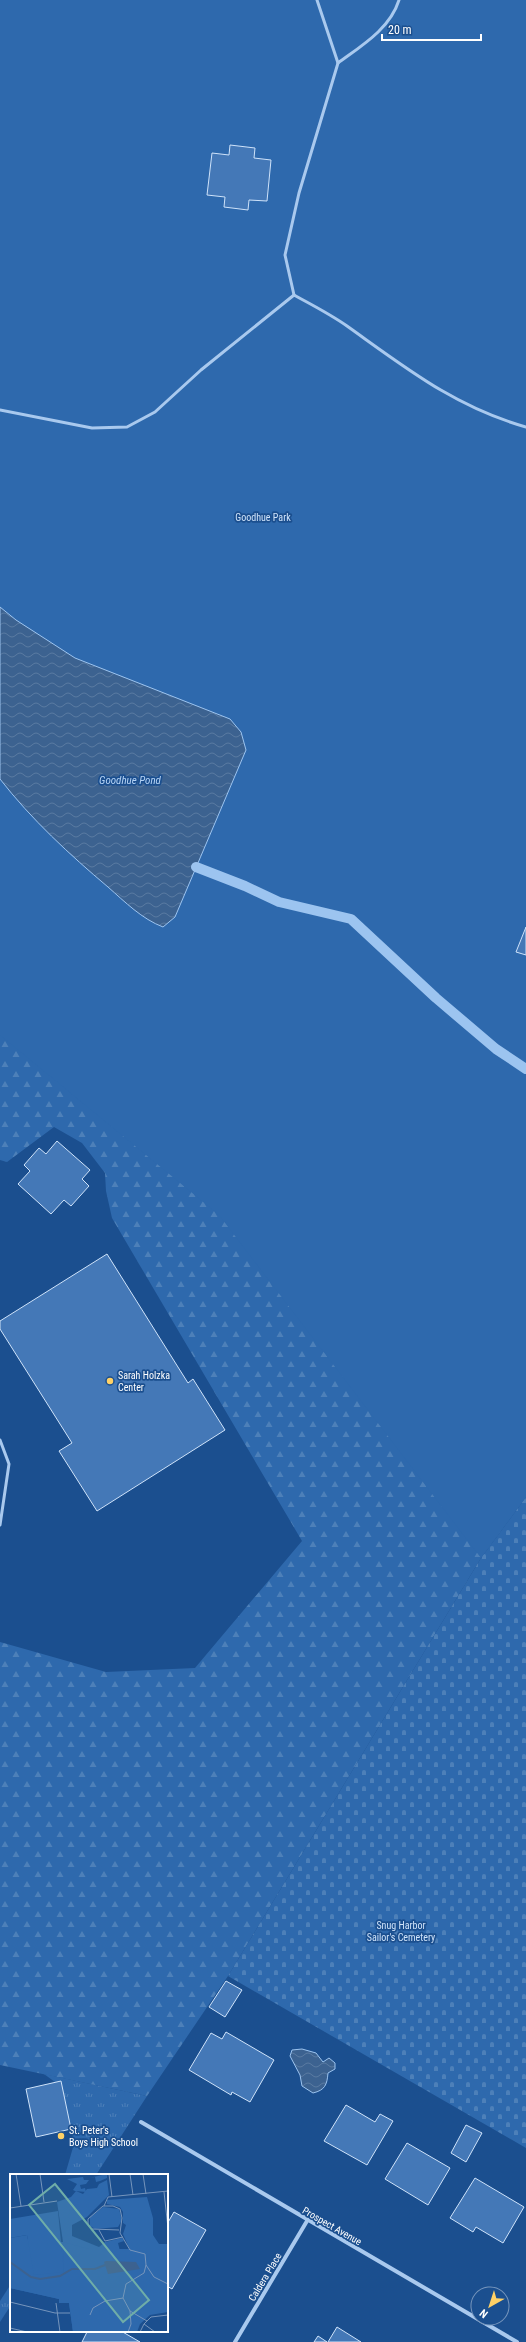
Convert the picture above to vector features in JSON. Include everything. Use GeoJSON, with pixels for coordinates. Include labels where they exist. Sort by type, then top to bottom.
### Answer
{"type":"FeatureCollection","features":[{"type":"Feature","properties":{"kind":"street","name":"Prospect Avenue"},"geometry":{"type":"LineString","coordinates":[[141,2122],[517,2342]]}},
{"type":"Feature","properties":{"kind":"street","name":"Caldera Place"},"geometry":{"type":"LineString","coordinates":[[236,2342],[308,2221]]}},
{"type":"Feature","properties":{"kind":"lane"},"geometry":{"type":"LineString","coordinates":[[317,0],[338,63],[299,193],[285,255],[294,294],[345,325],[437,390],[483,412],[526,427]]}},
{"type":"Feature","properties":{"kind":"lane"},"geometry":{"type":"LineString","coordinates":[[338,63],[378,33],[396,9],[400,0]]}},
{"type":"Feature","properties":{"kind":"lane"},"geometry":{"type":"LineString","coordinates":[[0,410],[92,428],[127,427],[155,412],[201,370],[294,294]]}},
{"type":"Feature","properties":{"kind":"lane"},"geometry":{"type":"LineString","coordinates":[[0,1440],[9,1464],[0,1525]]}},
{"type":"Feature","properties":{"kind":"green space","name":"Goodhue Park"},"geometry":{"type":"Polygon","coordinates":[[[0,0],[526,0],[526,1497],[481,1558],[219,1215],[0,1035],[0,0]]]}},
{"type":"Feature","properties":{"kind":"green space"},"geometry":{"type":"Polygon","coordinates":[[[0,779],[526,1497],[481,1558],[228,1976],[147,2096],[0,2065],[0,1642],[106,1672],[195,1668],[302,1541],[112,1218],[106,1191],[105,1173],[82,1143],[54,1127],[7,1162],[0,1160],[0,779]]]}},
{"type":"Feature","properties":{"kind":"green space","name":"Snug Harbor Sailor's Cemetery"},"geometry":{"type":"Polygon","coordinates":[[[526,1497],[526,2148],[228,1976],[481,1558],[526,1497]]]}},
{"type":"Feature","properties":{"kind":"green space"},"geometry":{"type":"Polygon","coordinates":[[[44,2074],[147,2096],[97,2174],[65,2174],[74,2144],[71,2129],[55,2082],[44,2074]]]}},
{"type":"Feature","properties":{"kind":"green space"},"geometry":{"type":"Polygon","coordinates":[[[10,2286],[10,2307],[0,2322],[0,2301],[10,2286]]]}},
{"type":"Feature","properties":{"kind":"water","name":"Goodhue Pond"},"geometry":{"type":"Polygon","coordinates":[[[0,607],[16,620],[75,658],[230,719],[241,732],[246,750],[175,917],[163,927],[155,924],[134,910],[79,862],[51,836],[0,779],[0,607]]]}},
{"type":"Feature","properties":{"kind":"water"},"geometry":{"type":"Polygon","coordinates":[[[302,2049],[316,2053],[323,2062],[329,2058],[335,2063],[335,2069],[328,2073],[327,2081],[323,2089],[313,2093],[302,2086],[300,2075],[290,2056],[292,2050],[302,2049]]]}},
{"type":"Feature","properties":{"kind":"building"},"geometry":{"type":"Polygon","coordinates":[[[230,145],[255,148],[254,158],[271,160],[267,201],[249,200],[248,210],[224,207],[225,197],[207,195],[212,153],[229,155],[230,145]]]}},
{"type":"Feature","properties":{"kind":"building"},"geometry":{"type":"Polygon","coordinates":[[[526,927],[526,955],[516,952],[526,927]]]}},
{"type":"Feature","properties":{"kind":"building"},"geometry":{"type":"Polygon","coordinates":[[[57,1141],[90,1170],[82,1179],[89,1186],[71,1206],[64,1200],[51,1214],[18,1184],[30,1171],[24,1165],[39,1148],[46,1154],[57,1141]]]}},
{"type":"Feature","properties":{"kind":"building","name":"Sarah Holzka Center"},"geometry":{"type":"Polygon","coordinates":[[[107,1254],[188,1383],[193,1379],[225,1430],[97,1511],[59,1451],[72,1443],[0,1329],[0,1321],[107,1254]]]}},
{"type":"Feature","properties":{"kind":"building"},"geometry":{"type":"Polygon","coordinates":[[[226,1981],[242,1990],[225,2017],[209,2007],[226,1981]]]}},
{"type":"Feature","properties":{"kind":"building"},"geometry":{"type":"Polygon","coordinates":[[[226,2032],[274,2060],[250,2102],[232,2092],[231,2095],[189,2070],[211,2033],[222,2039],[226,2032]]]}},
{"type":"Feature","properties":{"kind":"building"},"geometry":{"type":"Polygon","coordinates":[[[61,2081],[71,2129],[36,2137],[26,2089],[61,2081]]]}},
{"type":"Feature","properties":{"kind":"building"},"geometry":{"type":"Polygon","coordinates":[[[346,2105],[375,2122],[380,2114],[393,2121],[367,2165],[324,2141],[346,2105]]]}},
{"type":"Feature","properties":{"kind":"building"},"geometry":{"type":"Polygon","coordinates":[[[466,2125],[482,2133],[466,2162],[451,2153],[466,2125]]]}},
{"type":"Feature","properties":{"kind":"building"},"geometry":{"type":"Polygon","coordinates":[[[407,2143],[450,2168],[428,2205],[385,2179],[407,2143]]]}},
{"type":"Feature","properties":{"kind":"building"},"geometry":{"type":"Polygon","coordinates":[[[475,2178],[524,2207],[503,2243],[476,2227],[473,2232],[450,2218],[475,2178]]]}},
{"type":"Feature","properties":{"kind":"building"},"geometry":{"type":"Polygon","coordinates":[[[174,2212],[206,2230],[172,2289],[168,2287],[168,2222],[174,2212]]]}},
{"type":"Feature","properties":{"kind":"building"},"geometry":{"type":"Polygon","coordinates":[[[337,2327],[361,2342],[328,2342],[337,2327]]]}},
{"type":"Feature","properties":{"kind":"building"},"geometry":{"type":"Polygon","coordinates":[[[87,2332],[123,2332],[140,2342],[82,2342],[87,2332]]]}},
{"type":"Feature","properties":{"kind":"building"},"geometry":{"type":"Polygon","coordinates":[[[318,2336],[327,2342],[314,2342],[318,2336]]]}},
{"type":"Feature","properties":{"kind":"waterway"},"geometry":{"type":"LineString","coordinates":[[196,867],[245,886],[279,902],[351,919],[436,998],[496,1049],[526,1069]]}},
{"type":"Feature","properties":{"kind":"place","name":"Sarah Holzka Center"},"geometry":{"type":"Point","coordinates":[110,1381]}},
{"type":"Feature","properties":{"kind":"place","name":"St. Peter's Boys High School"},"geometry":{"type":"Point","coordinates":[61,2136]}}]}
